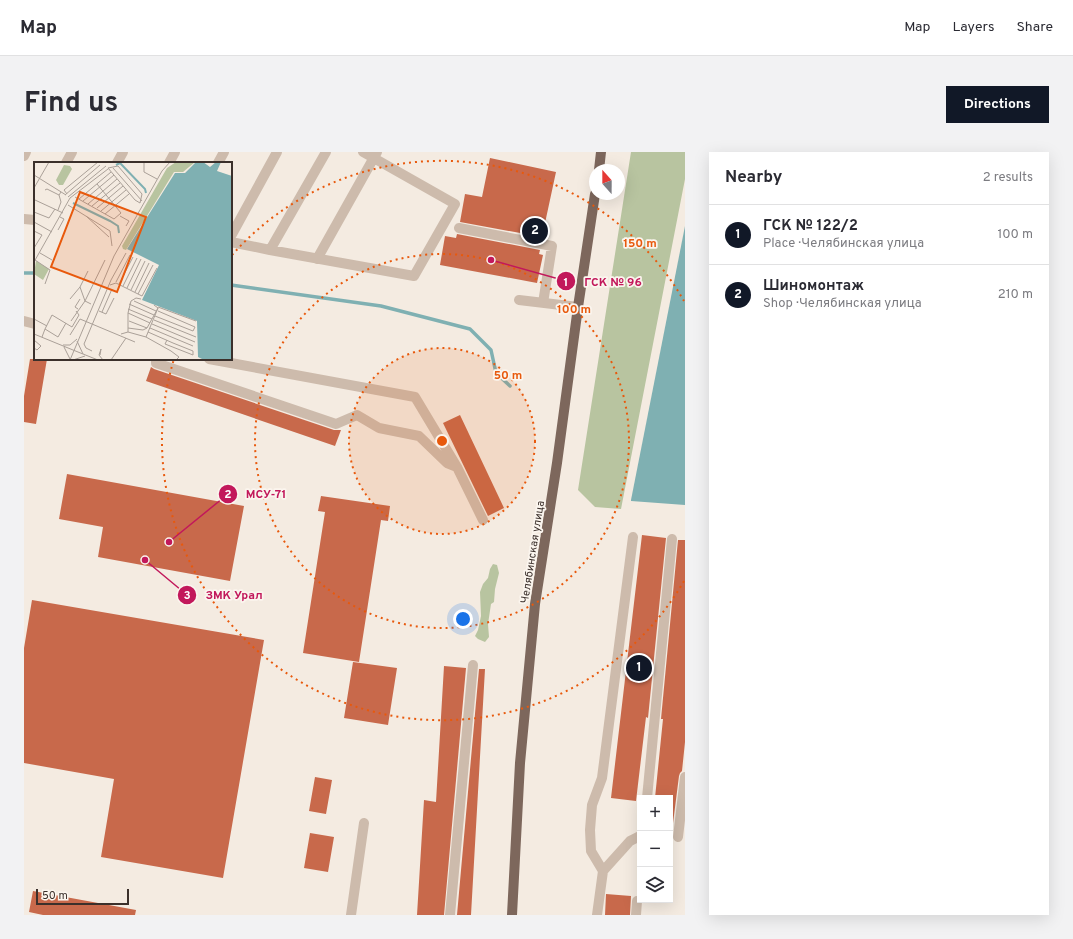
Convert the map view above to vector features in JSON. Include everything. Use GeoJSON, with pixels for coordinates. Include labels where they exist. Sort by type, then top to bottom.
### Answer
{"type":"FeatureCollection","features":[{"type":"Feature","properties":{"kind":"main road"},"geometry":{"type":"LineString","coordinates":[[600,164],[601,152]]}},
{"type":"Feature","properties":{"kind":"main road","name":"Челябинская улица"},"geometry":{"type":"LineString","coordinates":[[512,915],[520,763],[536,604],[594,200]]}},
{"type":"Feature","properties":{"kind":"lane"},"geometry":{"type":"LineString","coordinates":[[24,156],[26,152]]}},
{"type":"Feature","properties":{"kind":"lane"},"geometry":{"type":"LineString","coordinates":[[67,162],[72,152]]}},
{"type":"Feature","properties":{"kind":"lane"},"geometry":{"type":"LineString","coordinates":[[118,162],[123,152]]}},
{"type":"Feature","properties":{"kind":"lane"},"geometry":{"type":"LineString","coordinates":[[170,162],[175,152]]}},
{"type":"Feature","properties":{"kind":"lane"},"geometry":{"type":"LineString","coordinates":[[219,162],[224,152]]}},
{"type":"Feature","properties":{"kind":"lane"},"geometry":{"type":"LineString","coordinates":[[232,234],[277,152]]}},
{"type":"Feature","properties":{"kind":"lane"},"geometry":{"type":"LineString","coordinates":[[270,250],[326,152]]}},
{"type":"Feature","properties":{"kind":"lane"},"geometry":{"type":"LineString","coordinates":[[232,242],[414,276],[455,204],[375,155],[363,152]]}},
{"type":"Feature","properties":{"kind":"lane"},"geometry":{"type":"LineString","coordinates":[[318,259],[375,155]]}},
{"type":"Feature","properties":{"kind":"lane"},"geometry":{"type":"LineString","coordinates":[[459,228],[552,246],[543,303]]}},
{"type":"Feature","properties":{"kind":"lane"},"geometry":{"type":"LineString","coordinates":[[519,300],[578,308]]}},
{"type":"Feature","properties":{"kind":"lane"},"geometry":{"type":"LineString","coordinates":[[24,321],[34,324]]}},
{"type":"Feature","properties":{"kind":"lane"},"geometry":{"type":"LineString","coordinates":[[156,360],[156,363],[336,424],[357,416],[379,428],[419,436],[447,463],[457,467]]}},
{"type":"Feature","properties":{"kind":"lane"},"geometry":{"type":"LineString","coordinates":[[214,360],[415,397],[457,467],[483,520]]}},
{"type":"Feature","properties":{"kind":"lane"},"geometry":{"type":"LineString","coordinates":[[603,871],[591,851],[590,830],[592,805],[602,778],[633,537]]}},
{"type":"Feature","properties":{"kind":"lane"},"geometry":{"type":"LineString","coordinates":[[647,795],[672,539]]}},
{"type":"Feature","properties":{"kind":"lane"},"geometry":{"type":"LineString","coordinates":[[450,915],[474,665]]}},
{"type":"Feature","properties":{"kind":"lane"},"geometry":{"type":"LineString","coordinates":[[678,837],[685,777]]}},
{"type":"Feature","properties":{"kind":"lane"},"geometry":{"type":"LineString","coordinates":[[351,915],[364,823]]}},
{"type":"Feature","properties":{"kind":"lane"},"geometry":{"type":"LineString","coordinates":[[597,915],[603,871],[630,841],[637,838]]}},
{"type":"Feature","properties":{"kind":"lane"},"geometry":{"type":"LineString","coordinates":[[636,915],[637,901]]}},
{"type":"Feature","properties":{"kind":"green space"},"geometry":{"type":"Polygon","coordinates":[[[631,152],[685,152],[685,179],[621,509],[595,507],[578,490],[623,200],[625,200],[625,190],[631,152]]]}},
{"type":"Feature","properties":{"kind":"green space"},"geometry":{"type":"Polygon","coordinates":[[[493,564],[497,565],[499,573],[495,589],[494,602],[491,604],[488,624],[489,637],[485,642],[475,636],[481,616],[480,592],[483,584],[488,578],[493,564]]]}},
{"type":"Feature","properties":{"kind":"water"},"geometry":{"type":"Polygon","coordinates":[[[685,226],[685,505],[631,501],[631,500],[685,226]]]}},
{"type":"Feature","properties":{"kind":"building"},"geometry":{"type":"Polygon","coordinates":[[[490,158],[556,172],[542,237],[460,222],[465,194],[482,197],[490,158]]]}},
{"type":"Feature","properties":{"kind":"building"},"geometry":{"type":"Polygon","coordinates":[[[457,234],[540,250],[539,254],[543,255],[537,283],[440,265],[445,236],[456,238],[457,234]]]}},
{"type":"Feature","properties":{"kind":"building"},"geometry":{"type":"Polygon","coordinates":[[[30,359],[47,360],[36,424],[24,422],[24,396],[30,359]]]}},
{"type":"Feature","properties":{"kind":"building"},"geometry":{"type":"Polygon","coordinates":[[[151,367],[334,430],[341,430],[335,446],[146,381],[151,367]]]}},
{"type":"Feature","properties":{"kind":"building"},"geometry":{"type":"Polygon","coordinates":[[[460,415],[504,508],[488,516],[443,423],[460,415]]]}},
{"type":"Feature","properties":{"kind":"building"},"geometry":{"type":"Polygon","coordinates":[[[67,474],[244,506],[230,581],[98,557],[103,527],[59,519],[67,474]]]}},
{"type":"Feature","properties":{"kind":"building"},"geometry":{"type":"Polygon","coordinates":[[[321,496],[390,506],[388,521],[381,520],[359,662],[303,653],[325,512],[318,511],[321,496]]]}},
{"type":"Feature","properties":{"kind":"building"},"geometry":{"type":"Polygon","coordinates":[[[642,535],[666,538],[648,718],[646,717],[636,801],[611,798],[642,535]]]}},
{"type":"Feature","properties":{"kind":"building"},"geometry":{"type":"Polygon","coordinates":[[[678,540],[685,540],[685,742],[682,771],[679,776],[673,823],[673,795],[655,795],[663,719],[661,719],[678,540]]]}},
{"type":"Feature","properties":{"kind":"building"},"geometry":{"type":"Polygon","coordinates":[[[32,600],[264,640],[223,878],[101,857],[114,779],[24,763],[24,648],[32,600]]]}},
{"type":"Feature","properties":{"kind":"building"},"geometry":{"type":"Polygon","coordinates":[[[353,662],[397,668],[388,725],[344,718],[353,662]]]}},
{"type":"Feature","properties":{"kind":"building"},"geometry":{"type":"Polygon","coordinates":[[[444,666],[466,668],[444,915],[417,915],[424,800],[436,802],[444,666]]]}},
{"type":"Feature","properties":{"kind":"building"},"geometry":{"type":"Polygon","coordinates":[[[479,669],[485,669],[471,915],[457,915],[479,669]]]}},
{"type":"Feature","properties":{"kind":"building"},"geometry":{"type":"Polygon","coordinates":[[[315,777],[332,780],[326,814],[309,811],[315,777]]]}},
{"type":"Feature","properties":{"kind":"building"},"geometry":{"type":"Polygon","coordinates":[[[310,833],[334,837],[328,872],[304,868],[310,833]]]}},
{"type":"Feature","properties":{"kind":"building"},"geometry":{"type":"Polygon","coordinates":[[[33,891],[136,910],[135,915],[43,915],[29,912],[33,891]]]}},
{"type":"Feature","properties":{"kind":"building"},"geometry":{"type":"Polygon","coordinates":[[[606,894],[631,896],[630,915],[605,915],[606,894]]]}},
{"type":"Feature","properties":{"kind":"waterway"},"geometry":{"type":"LineString","coordinates":[[24,273],[34,273]]}},
{"type":"Feature","properties":{"kind":"waterway"},"geometry":{"type":"LineString","coordinates":[[232,285],[381,306],[470,329],[491,350],[496,373],[510,386]]}},
{"type":"Feature","properties":{"kind":"place","name":"Шиномонтаж"},"geometry":{"type":"Point","coordinates":[535,231]}},
{"type":"Feature","properties":{"kind":"place","name":"ГСК № 96"},"geometry":{"type":"Point","coordinates":[491,260]}},
{"type":"Feature","properties":{"kind":"place","name":"МСУ-71"},"geometry":{"type":"Point","coordinates":[169,542]}},
{"type":"Feature","properties":{"kind":"place","name":"ЗМК Урал"},"geometry":{"type":"Point","coordinates":[145,560]}},
{"type":"Feature","properties":{"kind":"place","name":"ГСК № 122/2"},"geometry":{"type":"Point","coordinates":[639,668]}}]}
